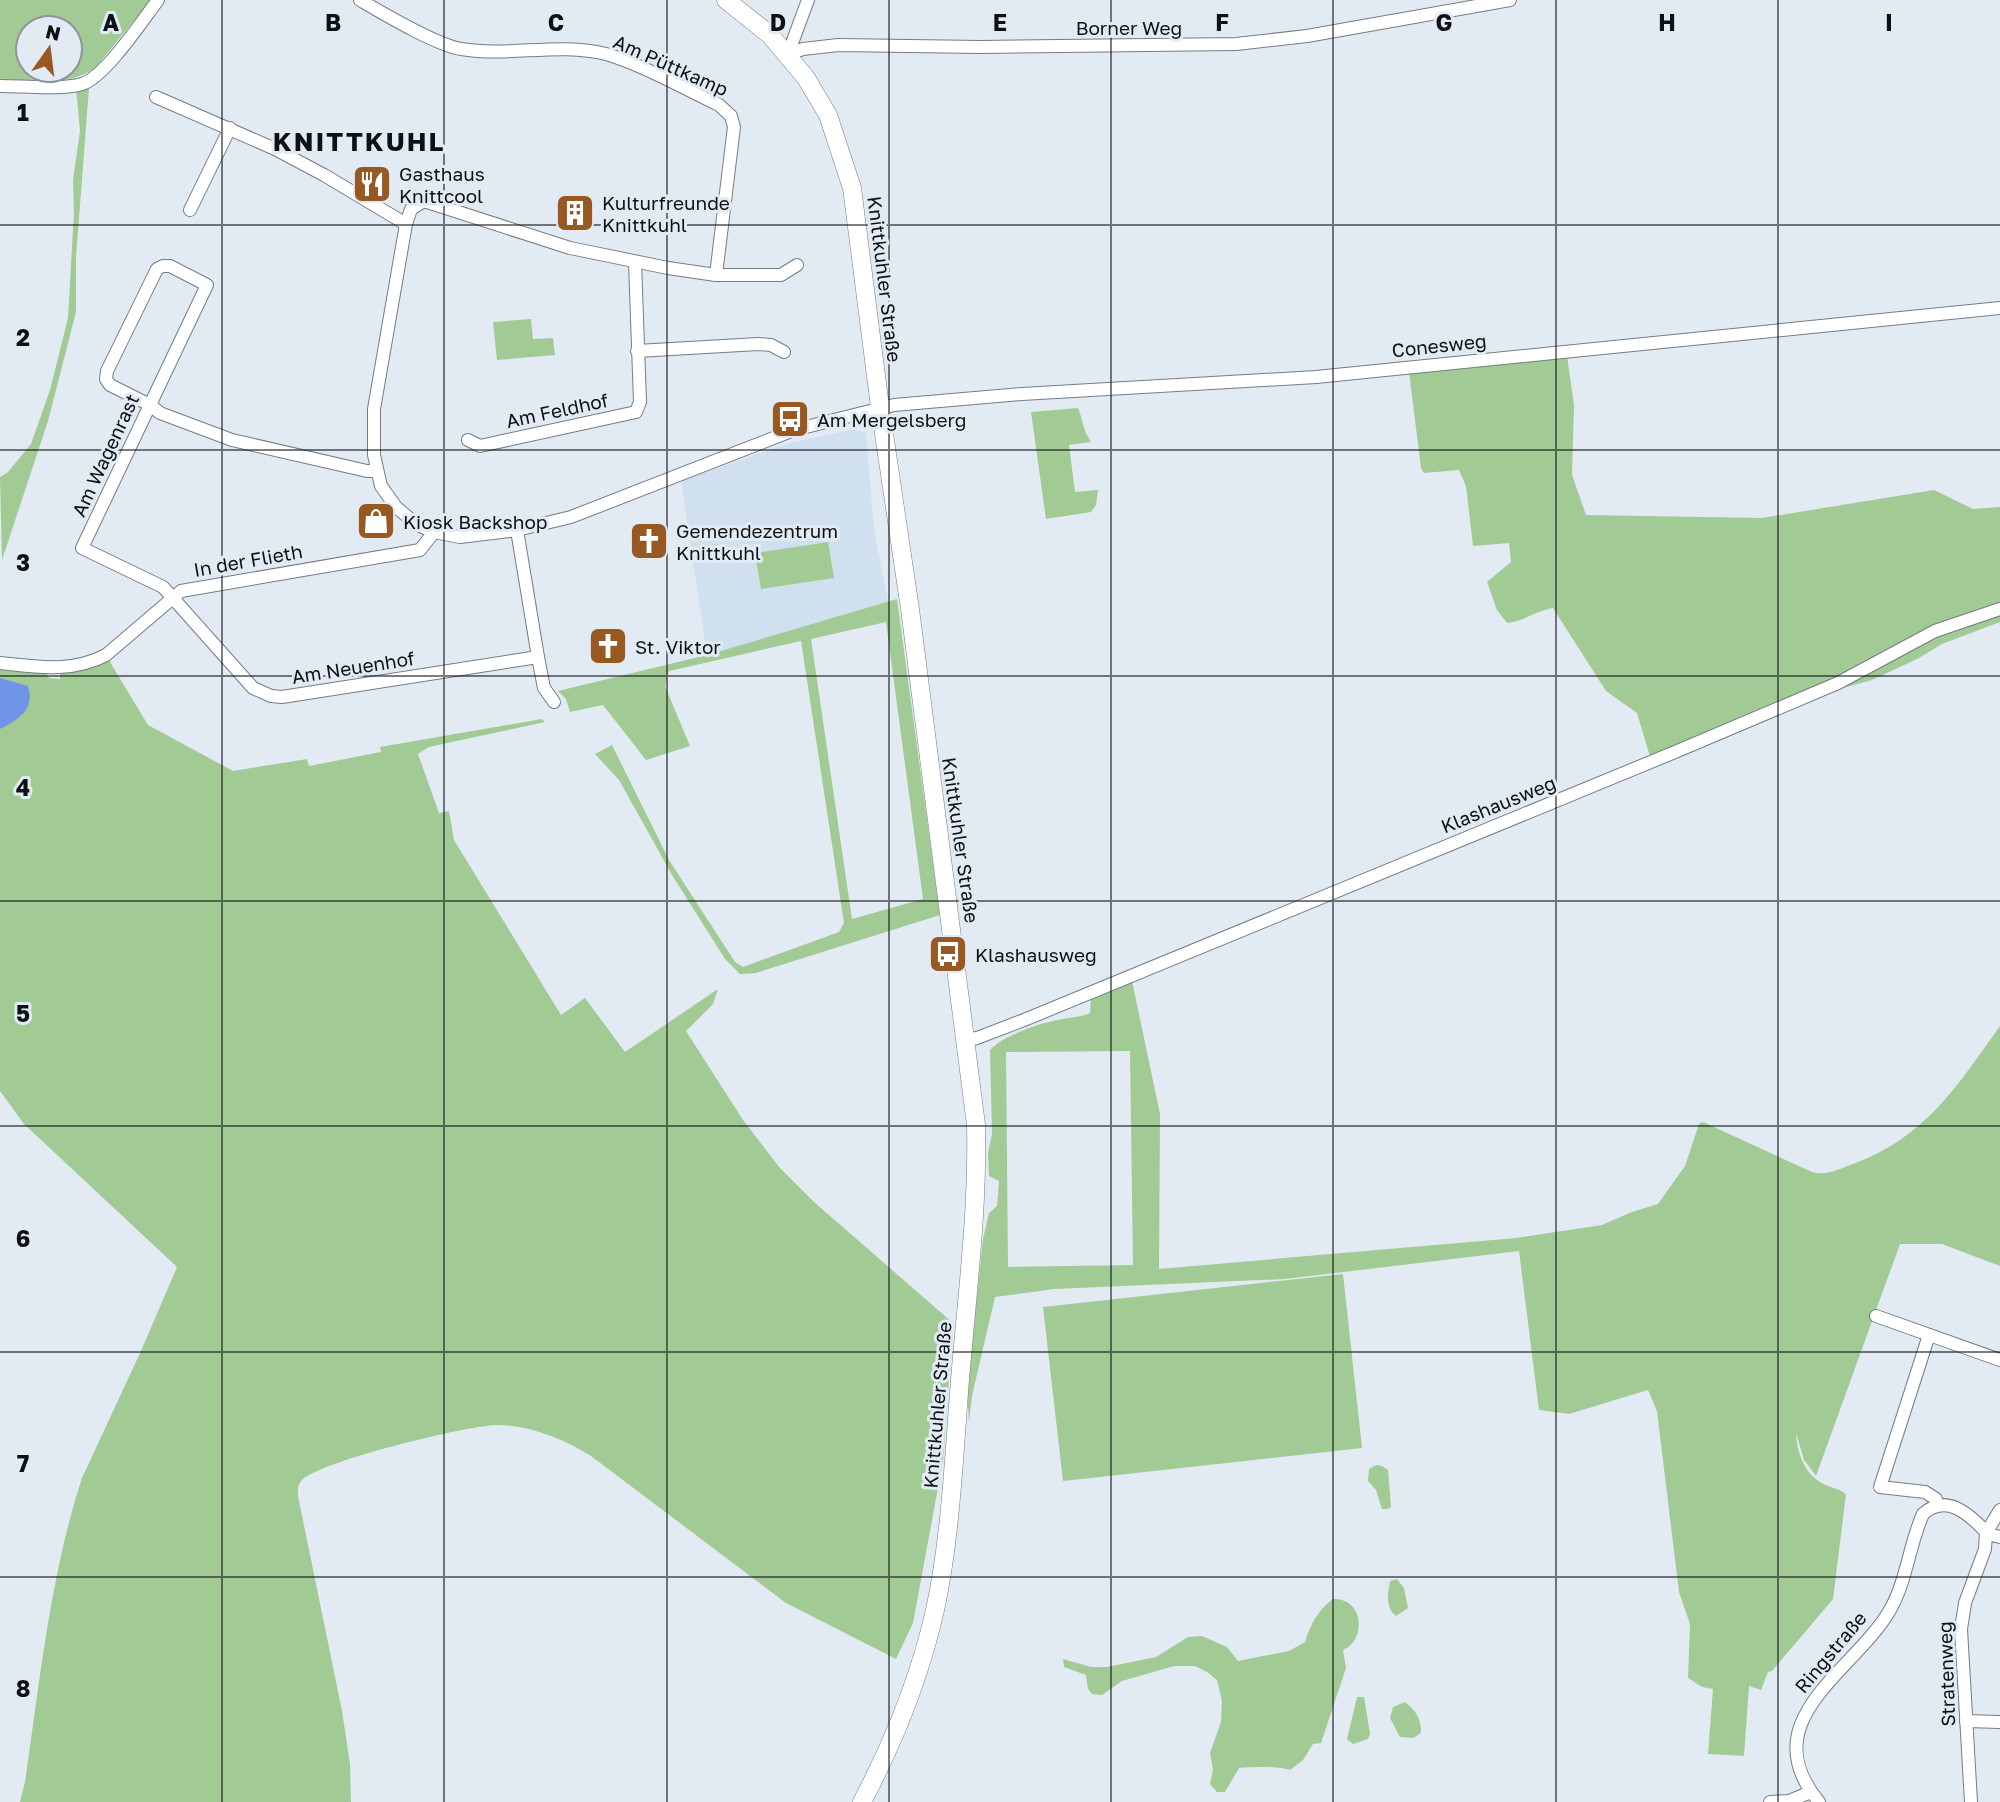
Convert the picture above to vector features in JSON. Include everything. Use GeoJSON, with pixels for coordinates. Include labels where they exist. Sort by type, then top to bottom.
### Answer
{"type":"FeatureCollection","features":[{"type":"Feature","properties":{"kind":"street"},"geometry":{"type":"LineString","coordinates":[[0,86],[68,86],[85,83],[100,73],[158,0]]}},
{"type":"Feature","properties":{"kind":"street","name":"Am Püttkamp"},"geometry":{"type":"LineString","coordinates":[[360,0],[456,48],[604,54],[724,108],[731,116],[734,127],[716,275]]}},
{"type":"Feature","properties":{"kind":"street","name":"Knittkuhler Straße"},"geometry":{"type":"LineString","coordinates":[[726,0],[770,34],[806,78],[828,115],[852,188],[880,407],[910,608],[976,1125],[975,1198],[945,1546],[935,1611],[919,1671],[891,1744],[862,1802]]}},
{"type":"Feature","properties":{"kind":"street"},"geometry":{"type":"LineString","coordinates":[[788,54],[808,0]]}},
{"type":"Feature","properties":{"kind":"street","name":"Borner Weg"},"geometry":{"type":"LineString","coordinates":[[788,54],[803,49],[838,45],[1184,46],[1270,41],[1510,0]]}},
{"type":"Feature","properties":{"kind":"street"},"geometry":{"type":"LineString","coordinates":[[156,97],[230,128],[324,176],[406,224]]}},
{"type":"Feature","properties":{"kind":"street"},"geometry":{"type":"LineString","coordinates":[[190,210],[230,128]]}},
{"type":"Feature","properties":{"kind":"street"},"geometry":{"type":"LineString","coordinates":[[797,265],[781,275],[716,275],[635,262],[538,239],[424,201],[411,209],[406,224],[374,409],[373,440],[377,471],[386,495],[416,524],[434,532],[460,537],[517,530],[571,517],[794,430],[880,407]]}},
{"type":"Feature","properties":{"kind":"street","name":"Am Feldhof"},"geometry":{"type":"LineString","coordinates":[[468,440],[480,446],[636,412],[640,402],[635,262]]}},
{"type":"Feature","properties":{"kind":"street","name":"Am Wagenrast"},"geometry":{"type":"LineString","coordinates":[[150,405],[110,385],[106,379],[107,371],[157,269],[170,266],[207,285],[150,405],[82,548],[163,587],[172,598]]}},
{"type":"Feature","properties":{"kind":"street","name":"Conesweg"},"geometry":{"type":"LineString","coordinates":[[880,407],[1022,394],[1316,377],[2000,308]]}},
{"type":"Feature","properties":{"kind":"street"},"geometry":{"type":"LineString","coordinates":[[637,351],[758,344],[771,345],[785,352]]}},
{"type":"Feature","properties":{"kind":"street"},"geometry":{"type":"LineString","coordinates":[[150,405],[160,413],[232,440],[377,471]]}},
{"type":"Feature","properties":{"kind":"street"},"geometry":{"type":"LineString","coordinates":[[517,530],[544,688],[554,702]]}},
{"type":"Feature","properties":{"kind":"street","name":"In der Flieth"},"geometry":{"type":"LineString","coordinates":[[0,663],[62,668],[92,662],[106,655],[181,591],[420,550],[434,532]]}},
{"type":"Feature","properties":{"kind":"street","name":"Am Neuenhof"},"geometry":{"type":"LineString","coordinates":[[172,598],[253,688],[271,696],[292,697],[538,657]]}},
{"type":"Feature","properties":{"kind":"street","name":"Klashausweg"},"geometry":{"type":"LineString","coordinates":[[966,1040],[1012,1024],[1688,747],[1838,683],[1935,631],[2000,609]]}},
{"type":"Feature","properties":{"kind":"street"},"geometry":{"type":"LineString","coordinates":[[1876,1316],[2000,1360]]}},
{"type":"Feature","properties":{"kind":"street"},"geometry":{"type":"LineString","coordinates":[[1929,1335],[1880,1488],[1925,1492],[1936,1499],[1937,1506],[1958,1508],[1978,1522],[1986,1533],[2000,1537]]}},
{"type":"Feature","properties":{"kind":"street","name":"Ringstraße"},"geometry":{"type":"LineString","coordinates":[[1770,1802],[1815,1797],[1801,1774],[1797,1754],[1801,1720],[1816,1696],[1871,1637],[1889,1612],[1902,1587],[1923,1514],[1937,1506]]}},
{"type":"Feature","properties":{"kind":"street","name":"Stratenweg"},"geometry":{"type":"LineString","coordinates":[[1971,1802],[1962,1620],[1968,1594],[1985,1549],[1986,1533],[2000,1510]]}},
{"type":"Feature","properties":{"kind":"street"},"geometry":{"type":"LineString","coordinates":[[1966,1721],[2000,1722]]}},
{"type":"Feature","properties":{"kind":"shaded area"},"geometry":{"type":"Polygon","coordinates":[[[853,429],[866,433],[874,529],[888,602],[707,655],[681,481],[783,445],[853,429]]]}},
{"type":"Feature","properties":{"kind":"green space"},"geometry":{"type":"Polygon","coordinates":[[[0,0],[151,0],[96,67],[84,74],[84,14],[14,14],[14,81],[0,81],[0,0]]]}},
{"type":"Feature","properties":{"kind":"green space"},"geometry":{"type":"Polygon","coordinates":[[[76,88],[89,88],[76,257],[76,312],[48,421],[2,560],[0,477],[8,472],[31,444],[50,390],[68,318],[74,212],[73,180],[80,131],[76,88]]]}},
{"type":"Feature","properties":{"kind":"green space"},"geometry":{"type":"Polygon","coordinates":[[[531,319],[533,339],[553,338],[555,355],[497,360],[493,322],[531,319]]]}},
{"type":"Feature","properties":{"kind":"green space"},"geometry":{"type":"Polygon","coordinates":[[[1567,356],[1574,405],[1572,475],[1586,515],[1762,518],[1934,490],[1973,509],[2000,507],[2000,607],[1837,682],[1651,760],[1637,713],[1606,691],[1553,608],[1507,623],[1497,610],[1487,582],[1511,562],[1509,543],[1473,546],[1466,486],[1459,470],[1424,473],[1421,468],[1409,372],[1567,356]]]}},
{"type":"Feature","properties":{"kind":"green space"},"geometry":{"type":"Polygon","coordinates":[[[1078,408],[1091,442],[1069,445],[1075,492],[1098,490],[1096,505],[1091,512],[1046,519],[1031,412],[1078,408]]]}},
{"type":"Feature","properties":{"kind":"green space"},"geometry":{"type":"Polygon","coordinates":[[[828,542],[834,578],[761,589],[755,553],[828,542]]]}},
{"type":"Feature","properties":{"kind":"green space"},"geometry":{"type":"Polygon","coordinates":[[[897,599],[940,915],[756,973],[740,974],[725,959],[672,875],[619,780],[595,754],[612,745],[669,860],[735,962],[743,967],[839,932],[844,923],[801,641],[669,671],[665,686],[690,746],[646,760],[603,705],[570,712],[566,699],[558,691],[707,655],[897,599]],[[886,622],[811,639],[852,919],[923,899],[886,622]]]}},
{"type":"Feature","properties":{"kind":"green space"},"geometry":{"type":"Polygon","coordinates":[[[2000,610],[2000,622],[1942,644],[1872,680],[1832,691],[1935,632],[2000,610]]]}},
{"type":"Feature","properties":{"kind":"green space"},"geometry":{"type":"Polygon","coordinates":[[[107,657],[148,725],[233,771],[307,759],[309,766],[381,752],[380,747],[542,719],[545,722],[429,747],[418,754],[439,813],[449,811],[454,840],[561,1015],[585,998],[625,1052],[718,989],[713,1004],[686,1031],[743,1120],[780,1168],[814,1202],[953,1323],[943,1461],[913,1623],[896,1659],[786,1603],[581,1450],[546,1434],[521,1427],[480,1427],[363,1455],[313,1473],[299,1485],[298,1496],[342,1711],[350,1764],[351,1802],[20,1802],[54,1591],[71,1515],[82,1478],[177,1267],[24,1124],[0,1091],[0,665],[45,672],[49,678],[60,679],[60,673],[107,657]]]}},
{"type":"Feature","properties":{"kind":"green space"},"geometry":{"type":"Polygon","coordinates":[[[1131,976],[1160,1114],[1159,1269],[1516,1238],[1602,1225],[1658,1204],[1685,1166],[1699,1124],[1703,1122],[1812,1172],[1833,1171],[1879,1153],[1920,1124],[1954,1089],[2000,1026],[2000,1266],[1942,1244],[1900,1244],[1816,1476],[1804,1460],[1796,1433],[1800,1454],[1809,1472],[1820,1482],[1846,1494],[1833,1599],[1772,1671],[1768,1672],[1761,1690],[1749,1686],[1744,1756],[1708,1754],[1713,1689],[1702,1687],[1688,1678],[1690,1624],[1679,1592],[1657,1411],[1648,1390],[1569,1414],[1539,1410],[1519,1251],[1285,1279],[1054,1289],[995,1297],[972,1396],[969,1422],[967,1393],[983,1239],[989,1213],[997,1206],[999,1181],[989,1176],[988,1153],[992,1134],[990,1050],[1004,1039],[1024,1030],[1090,1013],[1091,995],[1131,976]],[[1130,1051],[1006,1052],[1008,1267],[1133,1265],[1130,1051]]]}},
{"type":"Feature","properties":{"kind":"green space"},"geometry":{"type":"Polygon","coordinates":[[[1343,1274],[1362,1448],[1063,1481],[1043,1307],[1343,1274]]]}},
{"type":"Feature","properties":{"kind":"green space"},"geometry":{"type":"Polygon","coordinates":[[[1376,1465],[1388,1470],[1391,1507],[1387,1509],[1382,1509],[1376,1490],[1368,1481],[1369,1469],[1376,1465]]]}},
{"type":"Feature","properties":{"kind":"green space"},"geometry":{"type":"Polygon","coordinates":[[[1397,1579],[1404,1588],[1408,1608],[1396,1616],[1390,1609],[1388,1595],[1390,1581],[1397,1579]]]}},
{"type":"Feature","properties":{"kind":"green space"},"geometry":{"type":"Polygon","coordinates":[[[1333,1599],[1351,1605],[1359,1621],[1356,1638],[1343,1650],[1346,1668],[1321,1743],[1313,1744],[1303,1760],[1290,1770],[1273,1767],[1239,1768],[1225,1792],[1217,1792],[1210,1784],[1213,1770],[1210,1753],[1221,1722],[1222,1701],[1217,1680],[1207,1672],[1195,1666],[1174,1666],[1122,1681],[1102,1695],[1092,1694],[1088,1689],[1086,1675],[1064,1667],[1063,1659],[1091,1667],[1107,1667],[1156,1657],[1188,1637],[1202,1636],[1227,1647],[1238,1661],[1289,1651],[1305,1642],[1315,1618],[1333,1599]]]}},
{"type":"Feature","properties":{"kind":"green space"},"geometry":{"type":"Polygon","coordinates":[[[1357,1697],[1364,1697],[1370,1734],[1368,1739],[1353,1744],[1347,1739],[1357,1697]]]}},
{"type":"Feature","properties":{"kind":"green space"},"geometry":{"type":"Polygon","coordinates":[[[1405,1702],[1415,1712],[1420,1723],[1421,1733],[1413,1738],[1400,1737],[1390,1718],[1393,1707],[1405,1702]]]}},
{"type":"Feature","properties":{"kind":"water"},"geometry":{"type":"Polygon","coordinates":[[[0,678],[28,686],[30,694],[24,713],[0,729],[0,678]]]}},
{"type":"Feature","properties":{"kind":"place","name":"Gasthaus Knittcool"},"geometry":{"type":"Point","coordinates":[372,184]}},
{"type":"Feature","properties":{"kind":"place","name":"Kulturfreunde Knittkuhl"},"geometry":{"type":"Point","coordinates":[575,213]}},
{"type":"Feature","properties":{"kind":"place","name":"Am Mergelsberg"},"geometry":{"type":"Point","coordinates":[790,419]}},
{"type":"Feature","properties":{"kind":"place","name":"Kiosk Backshop"},"geometry":{"type":"Point","coordinates":[376,521]}},
{"type":"Feature","properties":{"kind":"place","name":"Gemendezentrum Knittkuhl"},"geometry":{"type":"Point","coordinates":[649,541]}},
{"type":"Feature","properties":{"kind":"place","name":"St. Viktor"},"geometry":{"type":"Point","coordinates":[608,646]}},
{"type":"Feature","properties":{"kind":"place","name":"Klashausweg"},"geometry":{"type":"Point","coordinates":[948,954]}},
{"type":"Feature","properties":{"kind":"district","name":"KNITTKUHL"},"geometry":{"type":"Point","coordinates":[359,141]}}]}
